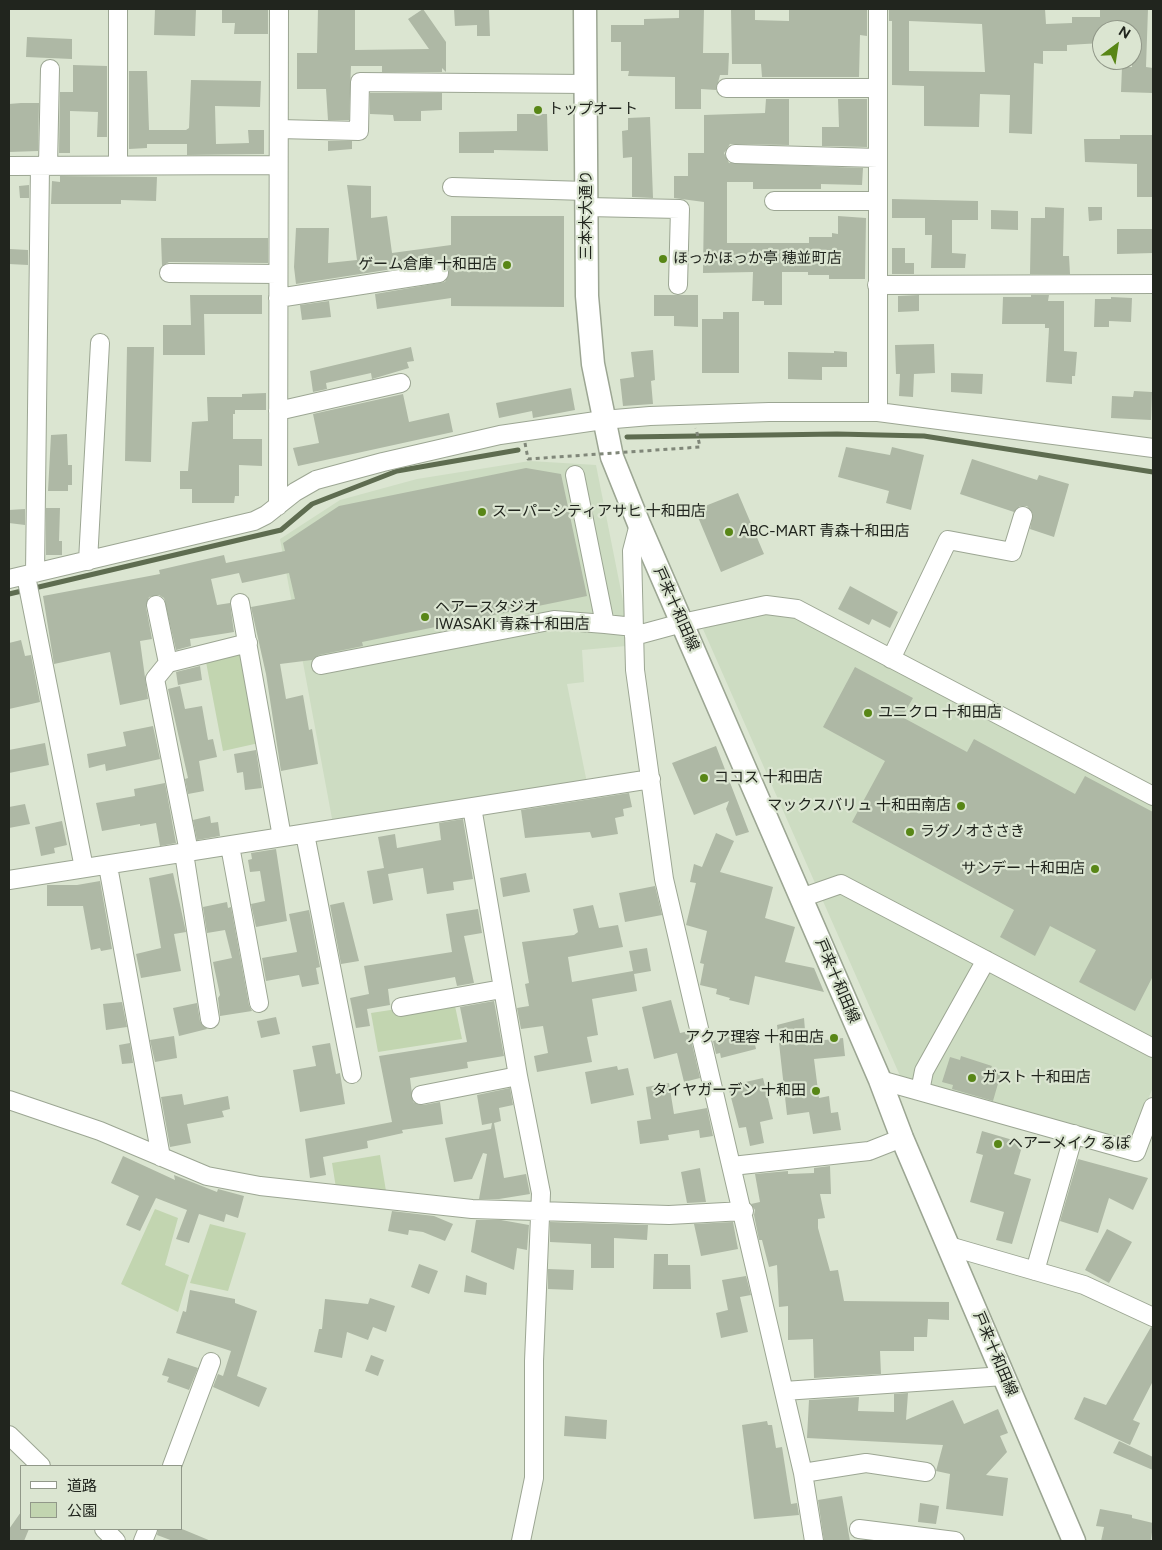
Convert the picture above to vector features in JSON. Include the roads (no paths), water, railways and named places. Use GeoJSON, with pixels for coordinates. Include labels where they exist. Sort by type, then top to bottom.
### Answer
{"type":"FeatureCollection","features":[{"type":"Feature","properties":{"kind":"main road","name":"三本木大通り"},"geometry":{"type":"LineString","coordinates":[[585,9],[587,296],[593,364],[603,420]]}},
{"type":"Feature","properties":{"kind":"main road","name":"戸来十和田線"},"geometry":{"type":"LineString","coordinates":[[603,420],[612,457],[639,524],[880,1080],[902,1138],[1074,1541]]}},
{"type":"Feature","properties":{"kind":"street"},"geometry":{"type":"LineString","coordinates":[[118,9],[118,164]]}},
{"type":"Feature","properties":{"kind":"street"},"geometry":{"type":"LineString","coordinates":[[278,9],[278,506]]}},
{"type":"Feature","properties":{"kind":"street"},"geometry":{"type":"LineString","coordinates":[[878,9],[878,412]]}},
{"type":"Feature","properties":{"kind":"street"},"geometry":{"type":"LineString","coordinates":[[50,69],[44,166],[30,582],[84,868]]}},
{"type":"Feature","properties":{"kind":"street"},"geometry":{"type":"LineString","coordinates":[[279,129],[359,131],[360,82],[586,84]]}},
{"type":"Feature","properties":{"kind":"street"},"geometry":{"type":"LineString","coordinates":[[726,88],[878,88]]}},
{"type":"Feature","properties":{"kind":"street"},"geometry":{"type":"LineString","coordinates":[[735,154],[878,158]]}},
{"type":"Feature","properties":{"kind":"street"},"geometry":{"type":"LineString","coordinates":[[9,166],[118,164],[278,165]]}},
{"type":"Feature","properties":{"kind":"street"},"geometry":{"type":"LineString","coordinates":[[452,187],[680,209],[678,285]]}},
{"type":"Feature","properties":{"kind":"street"},"geometry":{"type":"LineString","coordinates":[[774,201],[878,202]]}},
{"type":"Feature","properties":{"kind":"street"},"geometry":{"type":"LineString","coordinates":[[169,273],[278,274]]}},
{"type":"Feature","properties":{"kind":"street"},"geometry":{"type":"LineString","coordinates":[[278,298],[439,273]]}},
{"type":"Feature","properties":{"kind":"street"},"geometry":{"type":"LineString","coordinates":[[877,285],[1153,284]]}},
{"type":"Feature","properties":{"kind":"street"},"geometry":{"type":"LineString","coordinates":[[88,561],[100,343]]}},
{"type":"Feature","properties":{"kind":"street"},"geometry":{"type":"LineString","coordinates":[[278,411],[401,383]]}},
{"type":"Feature","properties":{"kind":"street"},"geometry":{"type":"LineString","coordinates":[[9,579],[30,582],[88,561],[254,520],[316,480],[383,462],[500,435],[603,420],[650,416],[769,412],[878,412],[1153,448]]}},
{"type":"Feature","properties":{"kind":"street"},"geometry":{"type":"LineString","coordinates":[[575,475],[605,624]]}},
{"type":"Feature","properties":{"kind":"street"},"geometry":{"type":"LineString","coordinates":[[891,659],[948,540],[1012,552],[1023,516]]}},
{"type":"Feature","properties":{"kind":"street"},"geometry":{"type":"LineString","coordinates":[[639,524],[632,551],[635,670],[664,879],[744,1211],[803,1474],[814,1541]]}},
{"type":"Feature","properties":{"kind":"street"},"geometry":{"type":"LineString","coordinates":[[240,603],[282,837]]}},
{"type":"Feature","properties":{"kind":"street"},"geometry":{"type":"LineString","coordinates":[[156,605],[168,663]]}},
{"type":"Feature","properties":{"kind":"street"},"geometry":{"type":"LineString","coordinates":[[321,665],[554,620],[605,624],[634,631],[766,605],[782,605],[796,608],[1153,796]]}},
{"type":"Feature","properties":{"kind":"street"},"geometry":{"type":"LineString","coordinates":[[210,1019],[186,853],[155,679],[168,663],[248,643]]}},
{"type":"Feature","properties":{"kind":"street"},"geometry":{"type":"LineString","coordinates":[[9,880],[108,866],[651,779]]}},
{"type":"Feature","properties":{"kind":"street"},"geometry":{"type":"LineString","coordinates":[[472,807],[502,989],[542,1193],[534,1361],[534,1478],[521,1541]]}},
{"type":"Feature","properties":{"kind":"street"},"geometry":{"type":"LineString","coordinates":[[305,834],[352,1074]]}},
{"type":"Feature","properties":{"kind":"street"},"geometry":{"type":"LineString","coordinates":[[230,846],[259,1004]]}},
{"type":"Feature","properties":{"kind":"street"},"geometry":{"type":"LineString","coordinates":[[108,866],[161,1157]]}},
{"type":"Feature","properties":{"kind":"street"},"geometry":{"type":"LineString","coordinates":[[801,898],[840,884],[1153,1048]]}},
{"type":"Feature","properties":{"kind":"street"},"geometry":{"type":"LineString","coordinates":[[920,1091],[924,1071],[986,960]]}},
{"type":"Feature","properties":{"kind":"street"},"geometry":{"type":"LineString","coordinates":[[401,1006],[502,989]]}},
{"type":"Feature","properties":{"kind":"street"},"geometry":{"type":"LineString","coordinates":[[420,1095],[518,1076]]}},
{"type":"Feature","properties":{"kind":"street"},"geometry":{"type":"LineString","coordinates":[[880,1080],[1136,1152],[1153,1107]]}},
{"type":"Feature","properties":{"kind":"street"},"geometry":{"type":"LineString","coordinates":[[9,1100],[100,1130],[207,1176],[260,1186],[472,1209],[541,1212],[596,1211],[669,1215],[744,1211]]}},
{"type":"Feature","properties":{"kind":"street"},"geometry":{"type":"LineString","coordinates":[[1035,1271],[1074,1134]]}},
{"type":"Feature","properties":{"kind":"street"},"geometry":{"type":"LineString","coordinates":[[732,1166],[869,1151],[902,1138]]}},
{"type":"Feature","properties":{"kind":"street"},"geometry":{"type":"LineString","coordinates":[[949,1246],[1084,1285],[1153,1317]]}},
{"type":"Feature","properties":{"kind":"street"},"geometry":{"type":"LineString","coordinates":[[172,1465],[212,1362]]}},
{"type":"Feature","properties":{"kind":"street"},"geometry":{"type":"LineString","coordinates":[[784,1391],[1004,1376]]}},
{"type":"Feature","properties":{"kind":"street"},"geometry":{"type":"LineString","coordinates":[[9,1435],[40,1465]]}},
{"type":"Feature","properties":{"kind":"street"},"geometry":{"type":"LineString","coordinates":[[803,1474],[866,1463],[926,1472]]}},
{"type":"Feature","properties":{"kind":"street"},"geometry":{"type":"LineString","coordinates":[[859,1529],[955,1541]]}},
{"type":"Feature","properties":{"kind":"waterway"},"geometry":{"type":"LineString","coordinates":[[627,437],[837,434],[924,436],[1153,472]]}},
{"type":"Feature","properties":{"kind":"waterway"},"geometry":{"type":"LineString","coordinates":[[9,594],[281,530],[312,504],[397,471],[518,450]]}},
{"type":"Feature","properties":{"kind":"place","name":"トップオート"},"geometry":{"type":"Point","coordinates":[538,110]}},
{"type":"Feature","properties":{"kind":"place","name":"ほっかほっか亭 穂並町店"},"geometry":{"type":"Point","coordinates":[663,259]}},
{"type":"Feature","properties":{"kind":"place","name":"ゲーム倉庫 十和田店"},"geometry":{"type":"Point","coordinates":[507,265]}},
{"type":"Feature","properties":{"kind":"place","name":"スーパーシティアサヒ 十和田店"},"geometry":{"type":"Point","coordinates":[482,512]}},
{"type":"Feature","properties":{"kind":"place","name":"ABC-MART 青森十和田店"},"geometry":{"type":"Point","coordinates":[729,532]}},
{"type":"Feature","properties":{"kind":"place","name":"ヘアースタジオ IWASAKI 青森十和田店"},"geometry":{"type":"Point","coordinates":[425,617]}},
{"type":"Feature","properties":{"kind":"place","name":"ユニクロ 十和田店"},"geometry":{"type":"Point","coordinates":[868,713]}},
{"type":"Feature","properties":{"kind":"place","name":"ココス 十和田店"},"geometry":{"type":"Point","coordinates":[704,778]}},
{"type":"Feature","properties":{"kind":"place","name":"マックスバリュ 十和田南店"},"geometry":{"type":"Point","coordinates":[961,806]}},
{"type":"Feature","properties":{"kind":"place","name":"ラグノオささき"},"geometry":{"type":"Point","coordinates":[910,832]}},
{"type":"Feature","properties":{"kind":"place","name":"サンデー 十和田店"},"geometry":{"type":"Point","coordinates":[1095,869]}},
{"type":"Feature","properties":{"kind":"place","name":"アクア理容 十和田店"},"geometry":{"type":"Point","coordinates":[834,1038]}},
{"type":"Feature","properties":{"kind":"place","name":"ガスト 十和田店"},"geometry":{"type":"Point","coordinates":[972,1078]}},
{"type":"Feature","properties":{"kind":"place","name":"タイヤガーデン 十和田"},"geometry":{"type":"Point","coordinates":[816,1091]}},
{"type":"Feature","properties":{"kind":"place","name":"ヘアーメイク るぽ"},"geometry":{"type":"Point","coordinates":[998,1144]}}]}
